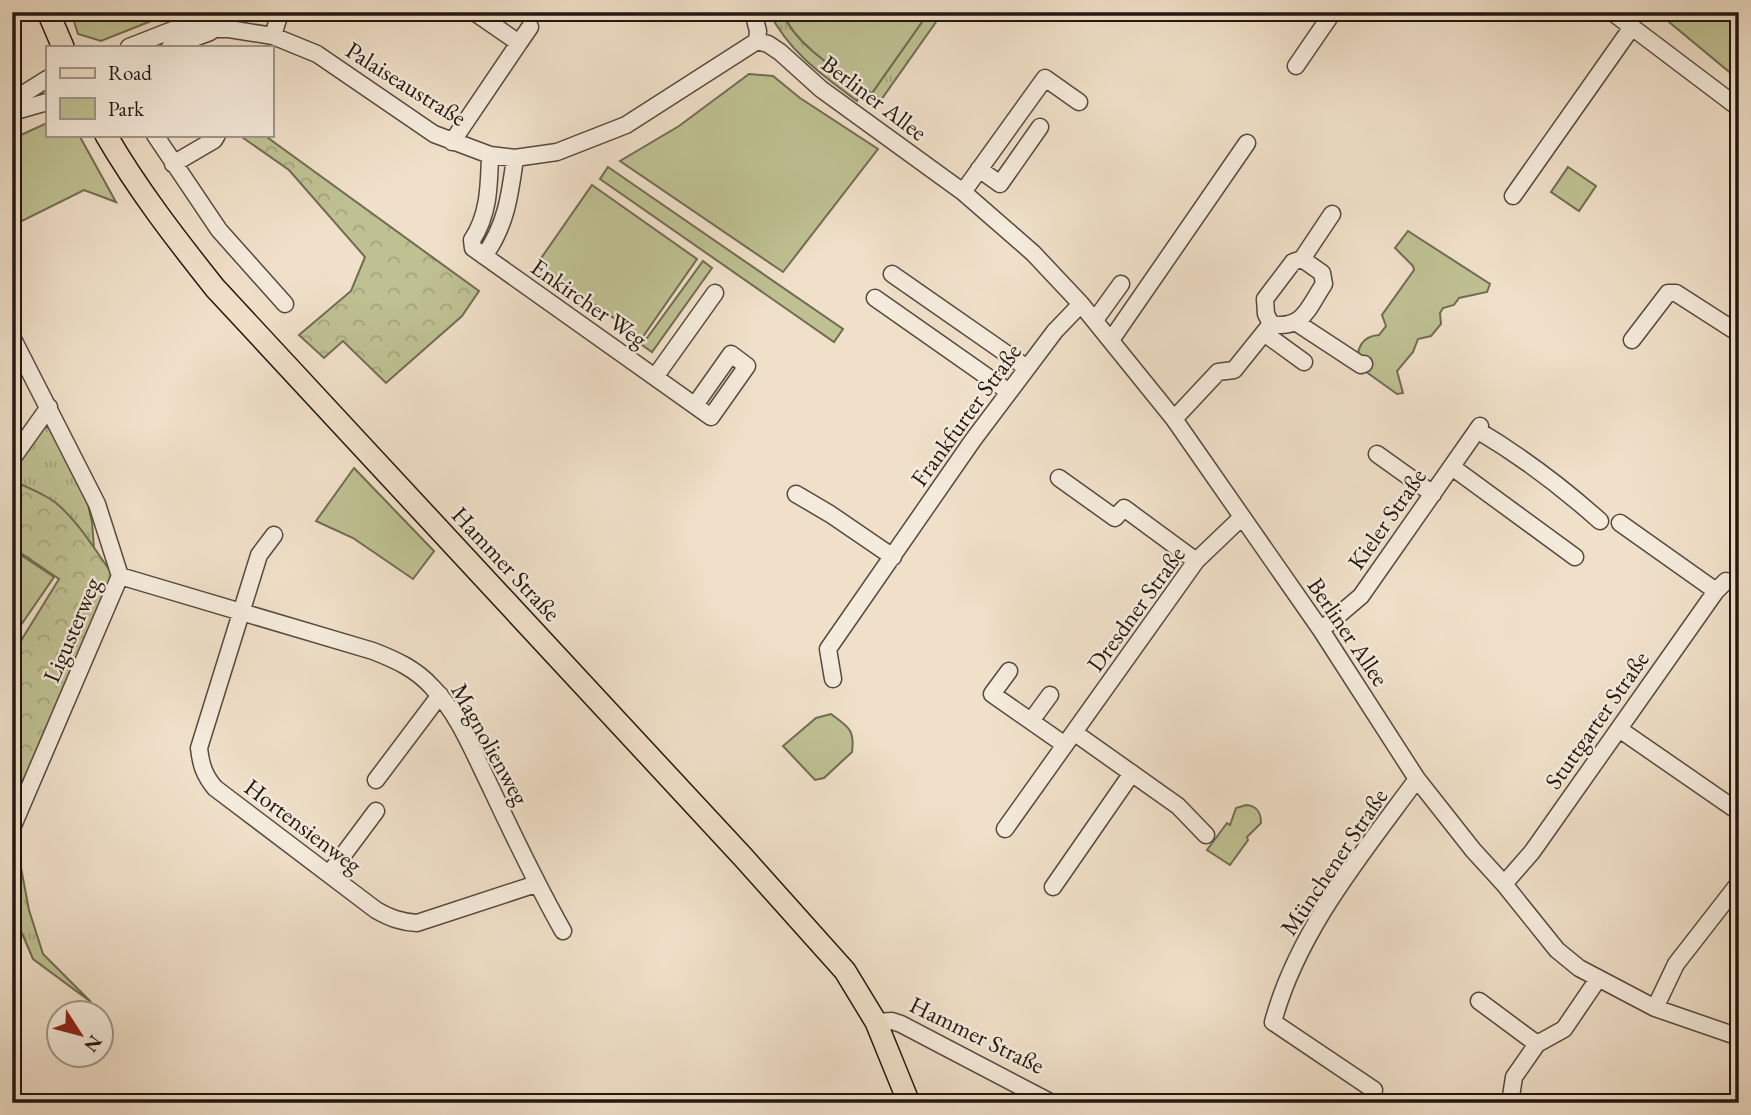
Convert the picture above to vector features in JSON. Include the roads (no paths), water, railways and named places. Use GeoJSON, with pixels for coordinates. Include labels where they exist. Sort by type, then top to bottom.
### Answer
{"type":"FeatureCollection","features":[{"type":"Feature","properties":{"kind":"main road"},"geometry":{"type":"LineString","coordinates":[[48,12],[63,46]]}},
{"type":"Feature","properties":{"kind":"main road","name":"Hammer Straße"},"geometry":{"type":"LineString","coordinates":[[107,136],[160,219],[215,288],[845,971],[876,1023],[909,1103]]}},
{"type":"Feature","properties":{"kind":"street"},"geometry":{"type":"LineString","coordinates":[[273,36],[283,12]]}},
{"type":"Feature","properties":{"kind":"street"},"geometry":{"type":"LineString","coordinates":[[753,12],[758,31],[757,41]]}},
{"type":"Feature","properties":{"kind":"street"},"geometry":{"type":"LineString","coordinates":[[1296,66],[1333,12]]}},
{"type":"Feature","properties":{"kind":"street"},"geometry":{"type":"LineString","coordinates":[[1612,12],[1739,108]]}},
{"type":"Feature","properties":{"kind":"street"},"geometry":{"type":"LineString","coordinates":[[478,13],[519,43]]}},
{"type":"Feature","properties":{"kind":"street"},"geometry":{"type":"LineString","coordinates":[[172,46],[227,23]]}},
{"type":"Feature","properties":{"kind":"street","name":"Palaiseaustraße"},"geometry":{"type":"LineString","coordinates":[[132,46],[175,29],[227,23],[273,36],[317,54],[409,119],[452,142],[490,155],[515,158],[558,152],[626,125],[757,41]]}},
{"type":"Feature","properties":{"kind":"street"},"geometry":{"type":"LineString","coordinates":[[452,142],[530,27]]}},
{"type":"Feature","properties":{"kind":"street"},"geometry":{"type":"LineString","coordinates":[[1513,195],[1632,27]]}},
{"type":"Feature","properties":{"kind":"street","name":"Berliner Allee"},"geometry":{"type":"LineString","coordinates":[[757,41],[780,52],[821,89],[963,192],[1033,253],[1082,304],[1174,419],[1321,631],[1418,779],[1473,850],[1557,950],[1579,968],[1655,1008],[1739,1037]]}},
{"type":"Feature","properties":{"kind":"street"},"geometry":{"type":"LineString","coordinates":[[963,192],[1045,78],[1079,102]]}},
{"type":"Feature","properties":{"kind":"street"},"geometry":{"type":"LineString","coordinates":[[12,101],[46,80]]}},
{"type":"Feature","properties":{"kind":"street"},"geometry":{"type":"LineString","coordinates":[[12,112],[46,102]]}},
{"type":"Feature","properties":{"kind":"street"},"geometry":{"type":"LineString","coordinates":[[979,169],[999,184],[1040,127]]}},
{"type":"Feature","properties":{"kind":"street"},"geometry":{"type":"LineString","coordinates":[[156,136],[219,230],[285,304]]}},
{"type":"Feature","properties":{"kind":"street"},"geometry":{"type":"LineString","coordinates":[[173,164],[216,136]]}},
{"type":"Feature","properties":{"kind":"street"},"geometry":{"type":"LineString","coordinates":[[1111,340],[1247,143]]}},
{"type":"Feature","properties":{"kind":"street"},"geometry":{"type":"LineString","coordinates":[[490,155],[488,197],[482,225],[471,244],[484,256],[500,231],[505,217],[515,158]]}},
{"type":"Feature","properties":{"kind":"street"},"geometry":{"type":"LineString","coordinates":[[1307,358],[1268,328],[1265,299],[1293,262],[1302,259],[1332,214]]}},
{"type":"Feature","properties":{"kind":"street","name":"Enkircher Weg"},"geometry":{"type":"LineString","coordinates":[[484,256],[695,405]]}},
{"type":"Feature","properties":{"kind":"street"},"geometry":{"type":"LineString","coordinates":[[1174,419],[1218,372],[1234,370],[1268,328],[1297,323],[1324,284],[1322,273],[1302,259]]}},
{"type":"Feature","properties":{"kind":"street"},"geometry":{"type":"LineString","coordinates":[[892,274],[1027,368]]}},
{"type":"Feature","properties":{"kind":"street"},"geometry":{"type":"LineString","coordinates":[[1095,320],[1121,284]]}},
{"type":"Feature","properties":{"kind":"street","name":"Enkircher Weg"},"geometry":{"type":"LineString","coordinates":[[655,377],[715,293]]}},
{"type":"Feature","properties":{"kind":"street"},"geometry":{"type":"LineString","coordinates":[[1632,340],[1668,293],[1676,293],[1735,326]]}},
{"type":"Feature","properties":{"kind":"street"},"geometry":{"type":"LineString","coordinates":[[875,299],[1009,392]]}},
{"type":"Feature","properties":{"kind":"street","name":"Frankfurter Straße"},"geometry":{"type":"LineString","coordinates":[[833,679],[828,649],[1009,392],[1055,331],[1082,304]]}},
{"type":"Feature","properties":{"kind":"street"},"geometry":{"type":"LineString","coordinates":[[1297,323],[1361,365],[1364,364]]}},
{"type":"Feature","properties":{"kind":"street","name":"Ligusterweg"},"geometry":{"type":"LineString","coordinates":[[12,337],[97,503],[120,576],[12,828]]}},
{"type":"Feature","properties":{"kind":"street"},"geometry":{"type":"LineString","coordinates":[[12,459],[49,407]]}},
{"type":"Feature","properties":{"kind":"street","name":"Kieler Straße"},"geometry":{"type":"LineString","coordinates":[[1321,631],[1361,596],[1479,428],[1600,520]]}},
{"type":"Feature","properties":{"kind":"street"},"geometry":{"type":"LineString","coordinates":[[1377,454],[1433,494]]}},
{"type":"Feature","properties":{"kind":"street"},"geometry":{"type":"LineString","coordinates":[[1452,467],[1575,557]]}},
{"type":"Feature","properties":{"kind":"street"},"geometry":{"type":"LineString","coordinates":[[1059,478],[1115,518],[1124,508],[1196,561]]}},
{"type":"Feature","properties":{"kind":"street"},"geometry":{"type":"LineString","coordinates":[[796,494],[831,514],[893,557]]}},
{"type":"Feature","properties":{"kind":"street","name":"Dresdner Straße"},"geometry":{"type":"LineString","coordinates":[[1005,829],[1196,561],[1241,518]]}},
{"type":"Feature","properties":{"kind":"street","name":"Stuttgarter Straße"},"geometry":{"type":"LineString","coordinates":[[1504,884],[1532,852],[1721,586],[1620,523]]}},
{"type":"Feature","properties":{"kind":"street"},"geometry":{"type":"LineString","coordinates":[[242,614],[259,555],[274,535]]}},
{"type":"Feature","properties":{"kind":"street","name":"Magnolienweg"},"geometry":{"type":"LineString","coordinates":[[120,576],[373,652],[398,661],[417,672],[440,695],[472,748],[536,884],[563,931]]}},
{"type":"Feature","properties":{"kind":"street","name":"Hortensienweg"},"geometry":{"type":"LineString","coordinates":[[242,614],[199,748],[205,777],[215,788],[376,910],[404,922],[417,923],[536,884]]}},
{"type":"Feature","properties":{"kind":"street"},"geometry":{"type":"LineString","coordinates":[[1009,671],[992,694],[1031,721],[1132,773],[1178,806],[1206,835]]}},
{"type":"Feature","properties":{"kind":"street"},"geometry":{"type":"LineString","coordinates":[[376,780],[440,695]]}},
{"type":"Feature","properties":{"kind":"street"},"geometry":{"type":"LineString","coordinates":[[1031,721],[1050,695]]}},
{"type":"Feature","properties":{"kind":"street"},"geometry":{"type":"LineString","coordinates":[[1619,729],[1739,812]]}},
{"type":"Feature","properties":{"kind":"street"},"geometry":{"type":"LineString","coordinates":[[1053,887],[1132,773]]}},
{"type":"Feature","properties":{"kind":"street","name":"Münchener Straße"},"geometry":{"type":"LineString","coordinates":[[1374,1090],[1273,1022],[1282,991],[1311,929],[1418,779]]}},
{"type":"Feature","properties":{"kind":"street"},"geometry":{"type":"LineString","coordinates":[[329,874],[376,811]]}},
{"type":"Feature","properties":{"kind":"street"},"geometry":{"type":"LineString","coordinates":[[1655,1008],[1676,964],[1739,883]]}},
{"type":"Feature","properties":{"kind":"street"},"geometry":{"type":"LineString","coordinates":[[1510,1103],[1514,1077],[1537,1044],[1564,1029],[1598,979]]}},
{"type":"Feature","properties":{"kind":"street"},"geometry":{"type":"LineString","coordinates":[[1479,1001],[1537,1044]]}},
{"type":"Feature","properties":{"kind":"street","name":"Hammer Straße"},"geometry":{"type":"LineString","coordinates":[[876,1023],[892,1021],[901,1024],[1052,1103]]}}]}
